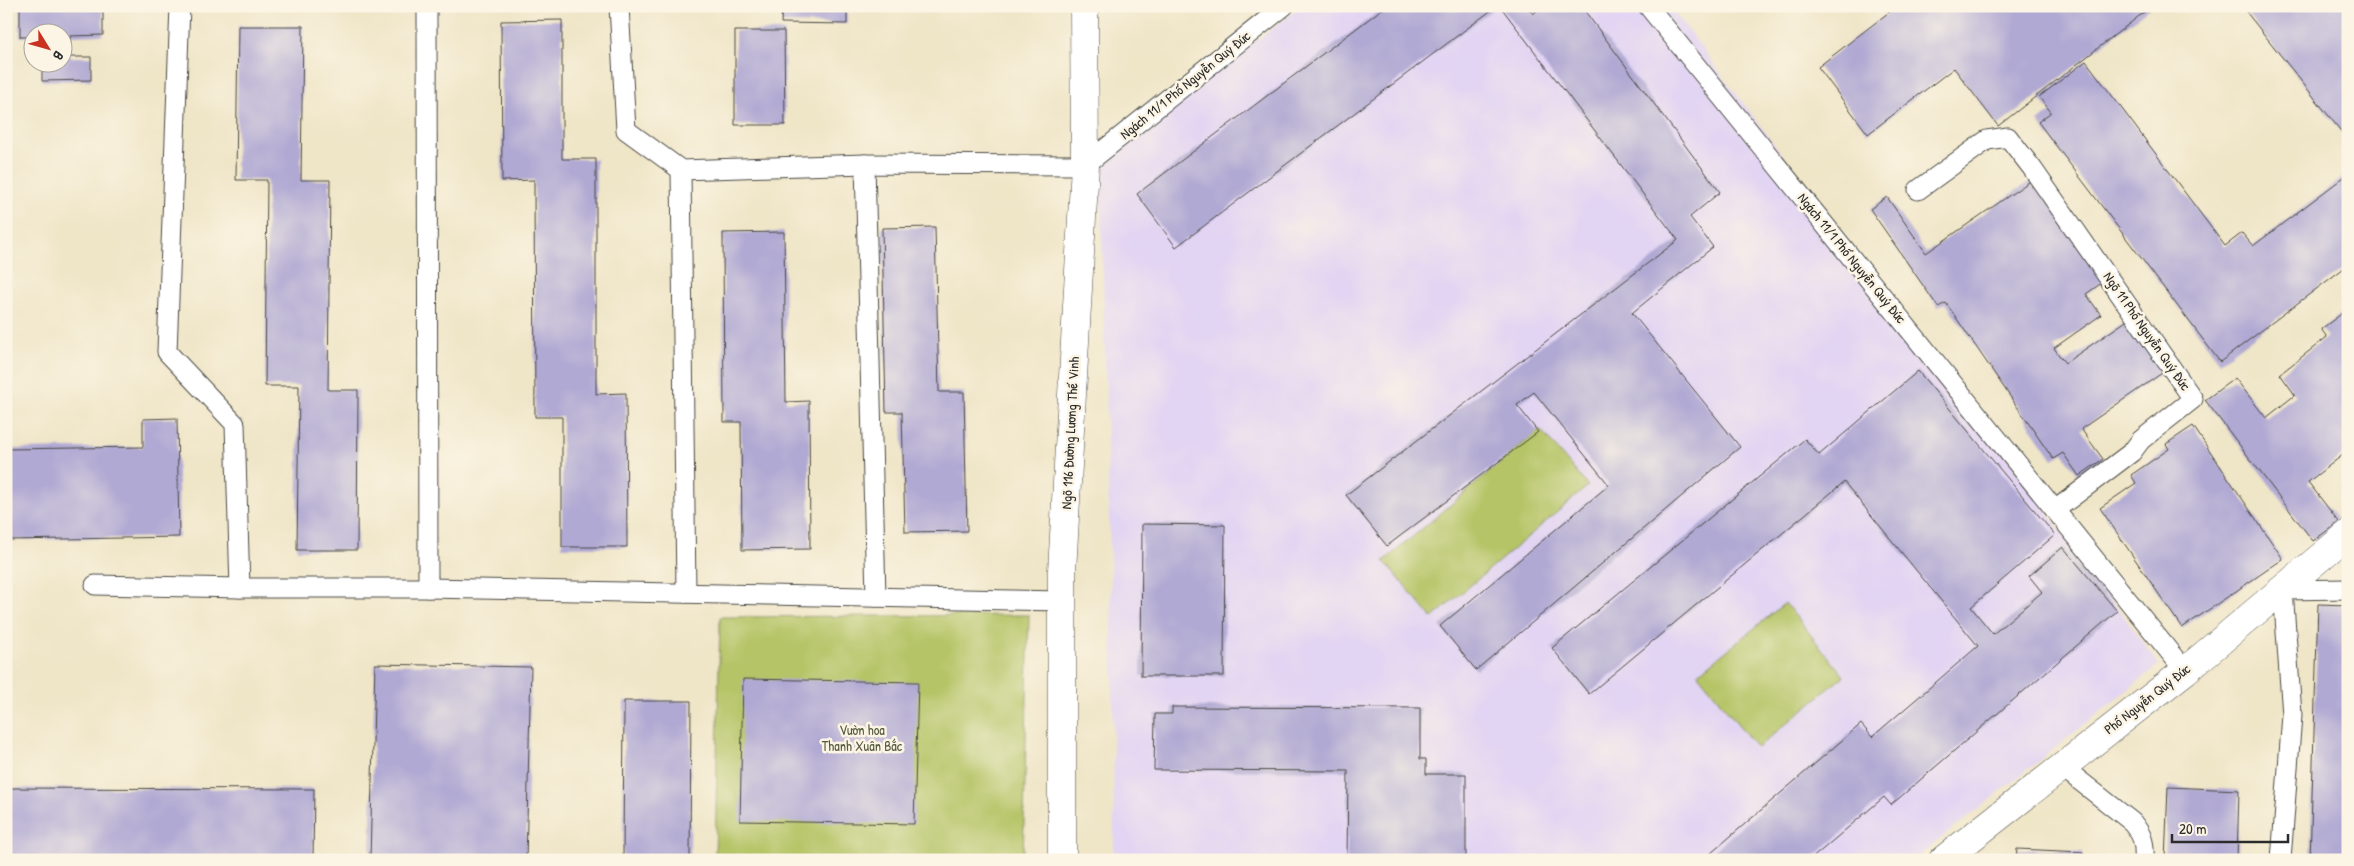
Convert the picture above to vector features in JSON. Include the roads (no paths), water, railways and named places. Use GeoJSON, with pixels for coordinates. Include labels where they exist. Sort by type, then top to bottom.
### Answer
{"type":"FeatureCollection","features":[{"type":"Feature","properties":{"kind":"street","name":"Ngõ 116 Đường Lương Thế Vinh"},"geometry":{"type":"LineString","coordinates":[[1062,860],[1061,601],[1086,165],[1084,6]]}},
{"type":"Feature","properties":{"kind":"street","name":"Phố Nguyễn Quý Đức"},"geometry":{"type":"LineString","coordinates":[[1947,858],[2184,670],[2348,534]]}},
{"type":"Feature","properties":{"kind":"lane"},"geometry":{"type":"LineString","coordinates":[[180,6],[167,352],[235,424],[240,588]]}},
{"type":"Feature","properties":{"kind":"lane"},"geometry":{"type":"LineString","coordinates":[[427,6],[428,588]]}},
{"type":"Feature","properties":{"kind":"lane"},"geometry":{"type":"LineString","coordinates":[[619,6],[626,130],[681,170],[865,164],[1086,165]]}},
{"type":"Feature","properties":{"kind":"lane","name":"Ngách 11/1 Phố Nguyễn Quý Đức"},"geometry":{"type":"LineString","coordinates":[[1086,165],[1284,6]]}},
{"type":"Feature","properties":{"kind":"lane","name":"Ngách 11/1 Phố Nguyễn Quý Đức"},"geometry":{"type":"LineString","coordinates":[[1648,6],[2055,510]]}},
{"type":"Feature","properties":{"kind":"lane","name":"Ngõ 11 Phố Nguyễn Quý Đức"},"geometry":{"type":"LineString","coordinates":[[1918,190],[1987,140],[2008,136],[2193,398],[2141,440],[2132,452],[2055,510]]}},
{"type":"Feature","properties":{"kind":"lane"},"geometry":{"type":"LineString","coordinates":[[865,164],[876,597]]}},
{"type":"Feature","properties":{"kind":"lane"},"geometry":{"type":"LineString","coordinates":[[681,170],[686,593]]}},
{"type":"Feature","properties":{"kind":"lane"},"geometry":{"type":"LineString","coordinates":[[2055,510],[2184,670]]}},
{"type":"Feature","properties":{"kind":"lane"},"geometry":{"type":"LineString","coordinates":[[94,585],[240,588],[428,588],[1061,601]]}},
{"type":"Feature","properties":{"kind":"lane"},"geometry":{"type":"LineString","coordinates":[[2281,860],[2292,715],[2282,590],[2348,589]]}},
{"type":"Feature","properties":{"kind":"lane"},"geometry":{"type":"LineString","coordinates":[[2061,766],[2132,822],[2141,833],[2145,845],[2144,860]]}},
{"type":"Feature","properties":{"kind":"park label","name":"Vườn hoa Thanh Xuân Bắc"},"geometry":{"type":"Point","coordinates":[862,738]}}]}
